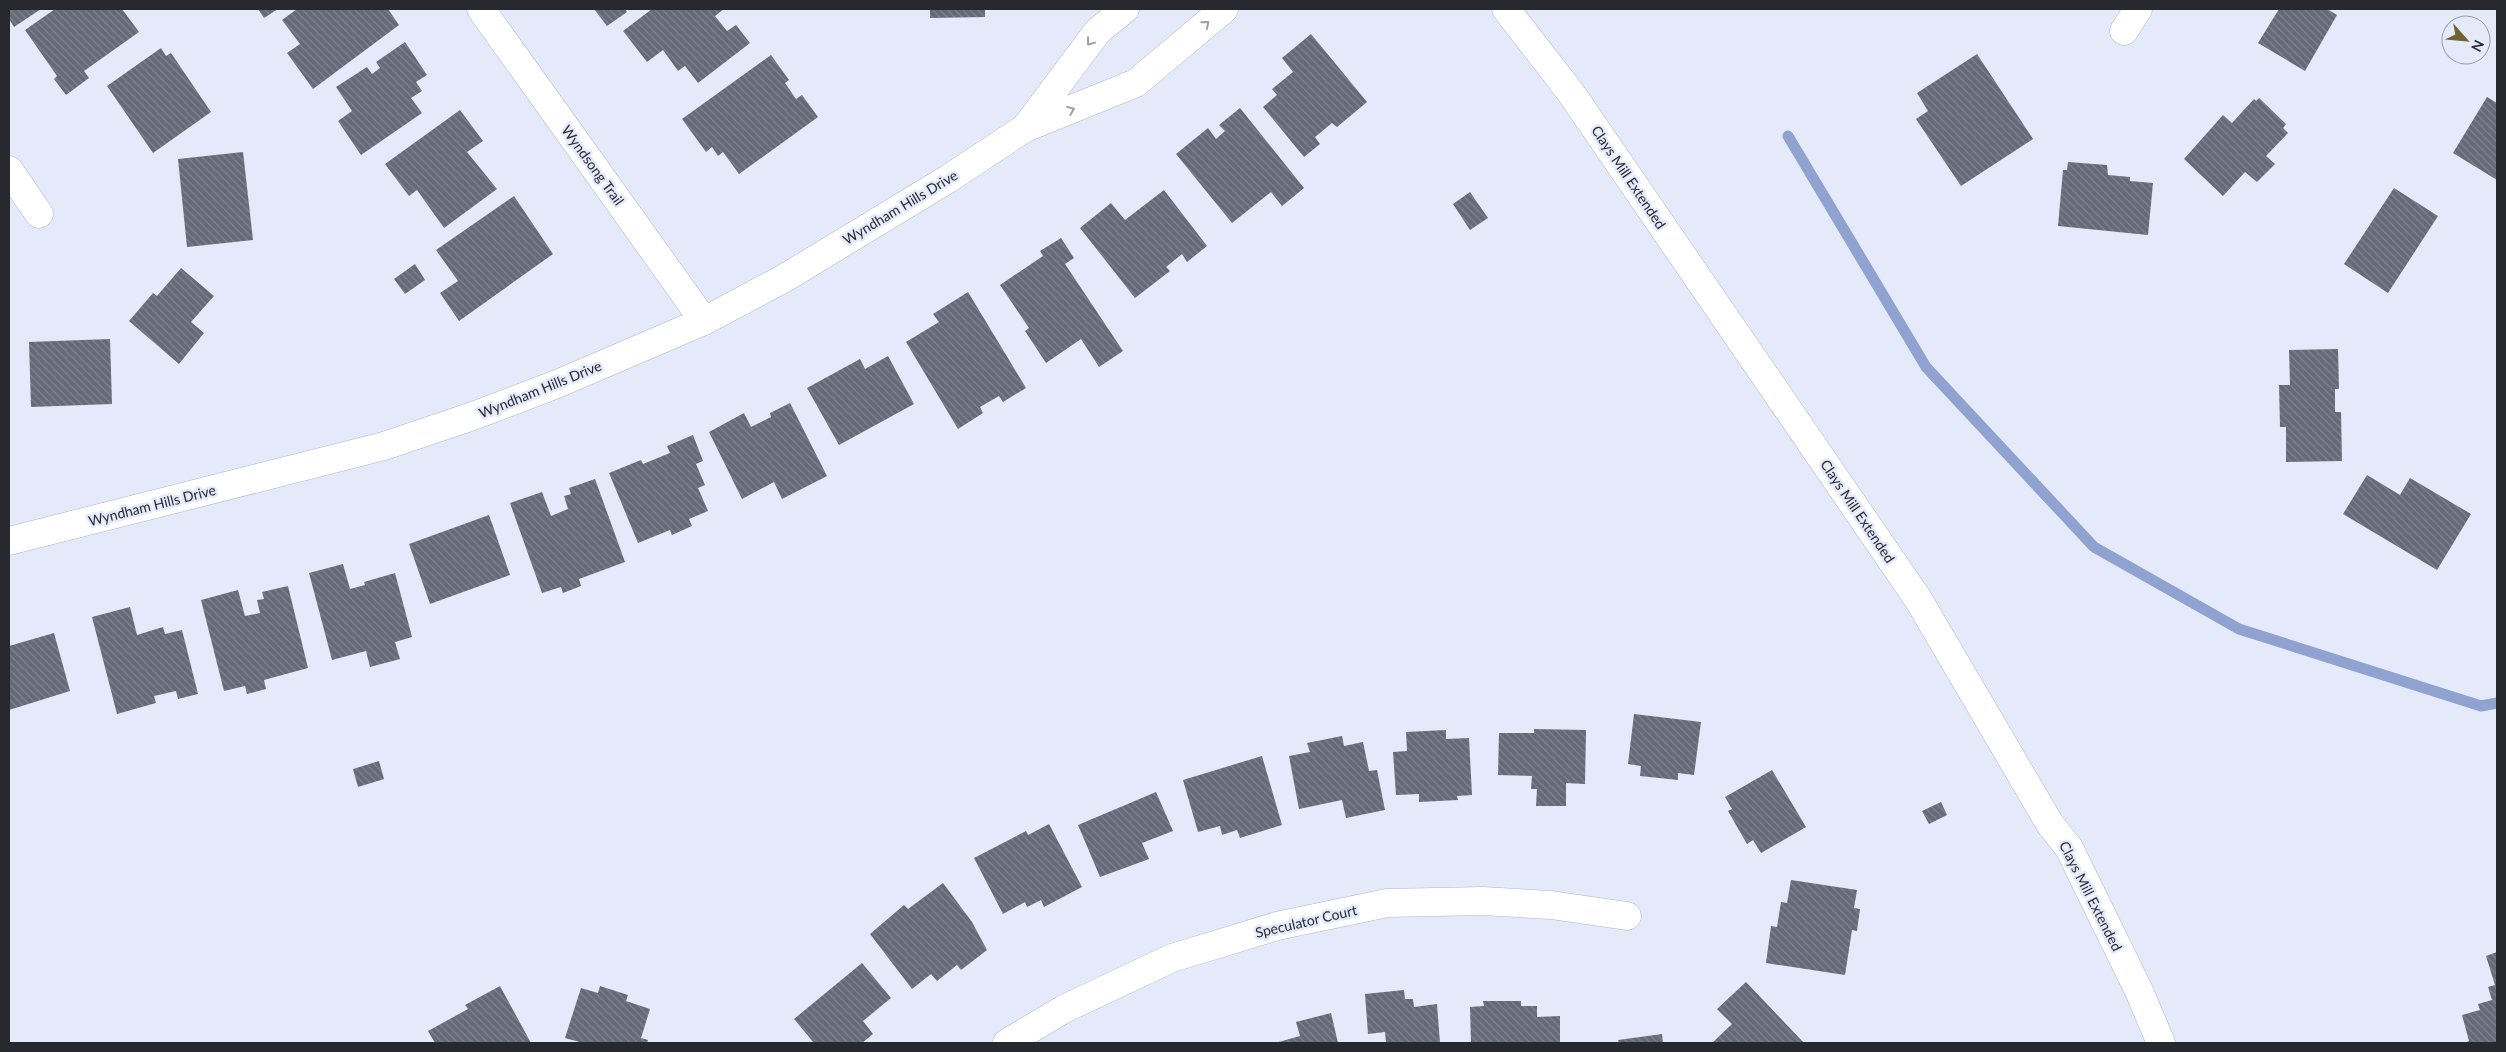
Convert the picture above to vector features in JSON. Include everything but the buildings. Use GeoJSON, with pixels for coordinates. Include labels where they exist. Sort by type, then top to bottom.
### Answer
{"type":"FeatureCollection","features":[{"type":"Feature","properties":{"kind":"street","name":"Wyndsong Trail"},"geometry":{"type":"LineString","coordinates":[[481,9],[704,321]]}},
{"type":"Feature","properties":{"kind":"street","name":"Wyndham Hills Drive"},"geometry":{"type":"LineString","coordinates":[[1026,128],[1098,31],[1125,9]]}},
{"type":"Feature","properties":{"kind":"street","name":"Wyndham Hills Drive"},"geometry":{"type":"LineString","coordinates":[[9,541],[384,446],[473,416],[557,384],[704,321],[791,274],[948,179],[1026,128],[1136,83],[1224,9]]}},
{"type":"Feature","properties":{"kind":"street","name":"Clays Mill Extended"},"geometry":{"type":"LineString","coordinates":[[1506,9],[1571,92],[1918,599],[2045,815],[2068,848],[2138,991],[2161,1043]]}},
{"type":"Feature","properties":{"kind":"street"},"geometry":{"type":"LineString","coordinates":[[9,170],[40,214]]}},
{"type":"Feature","properties":{"kind":"street","name":"Speculator Court"},"geometry":{"type":"LineString","coordinates":[[1007,1043],[1064,1009],[1172,958],[1276,926],[1387,903],[1483,902],[1541,904],[1627,916]]}},
{"type":"Feature","properties":{"kind":"waterway"},"geometry":{"type":"LineString","coordinates":[[1788,136],[1926,367],[2094,547],[2239,629],[2481,706],[2497,703]]}}]}
